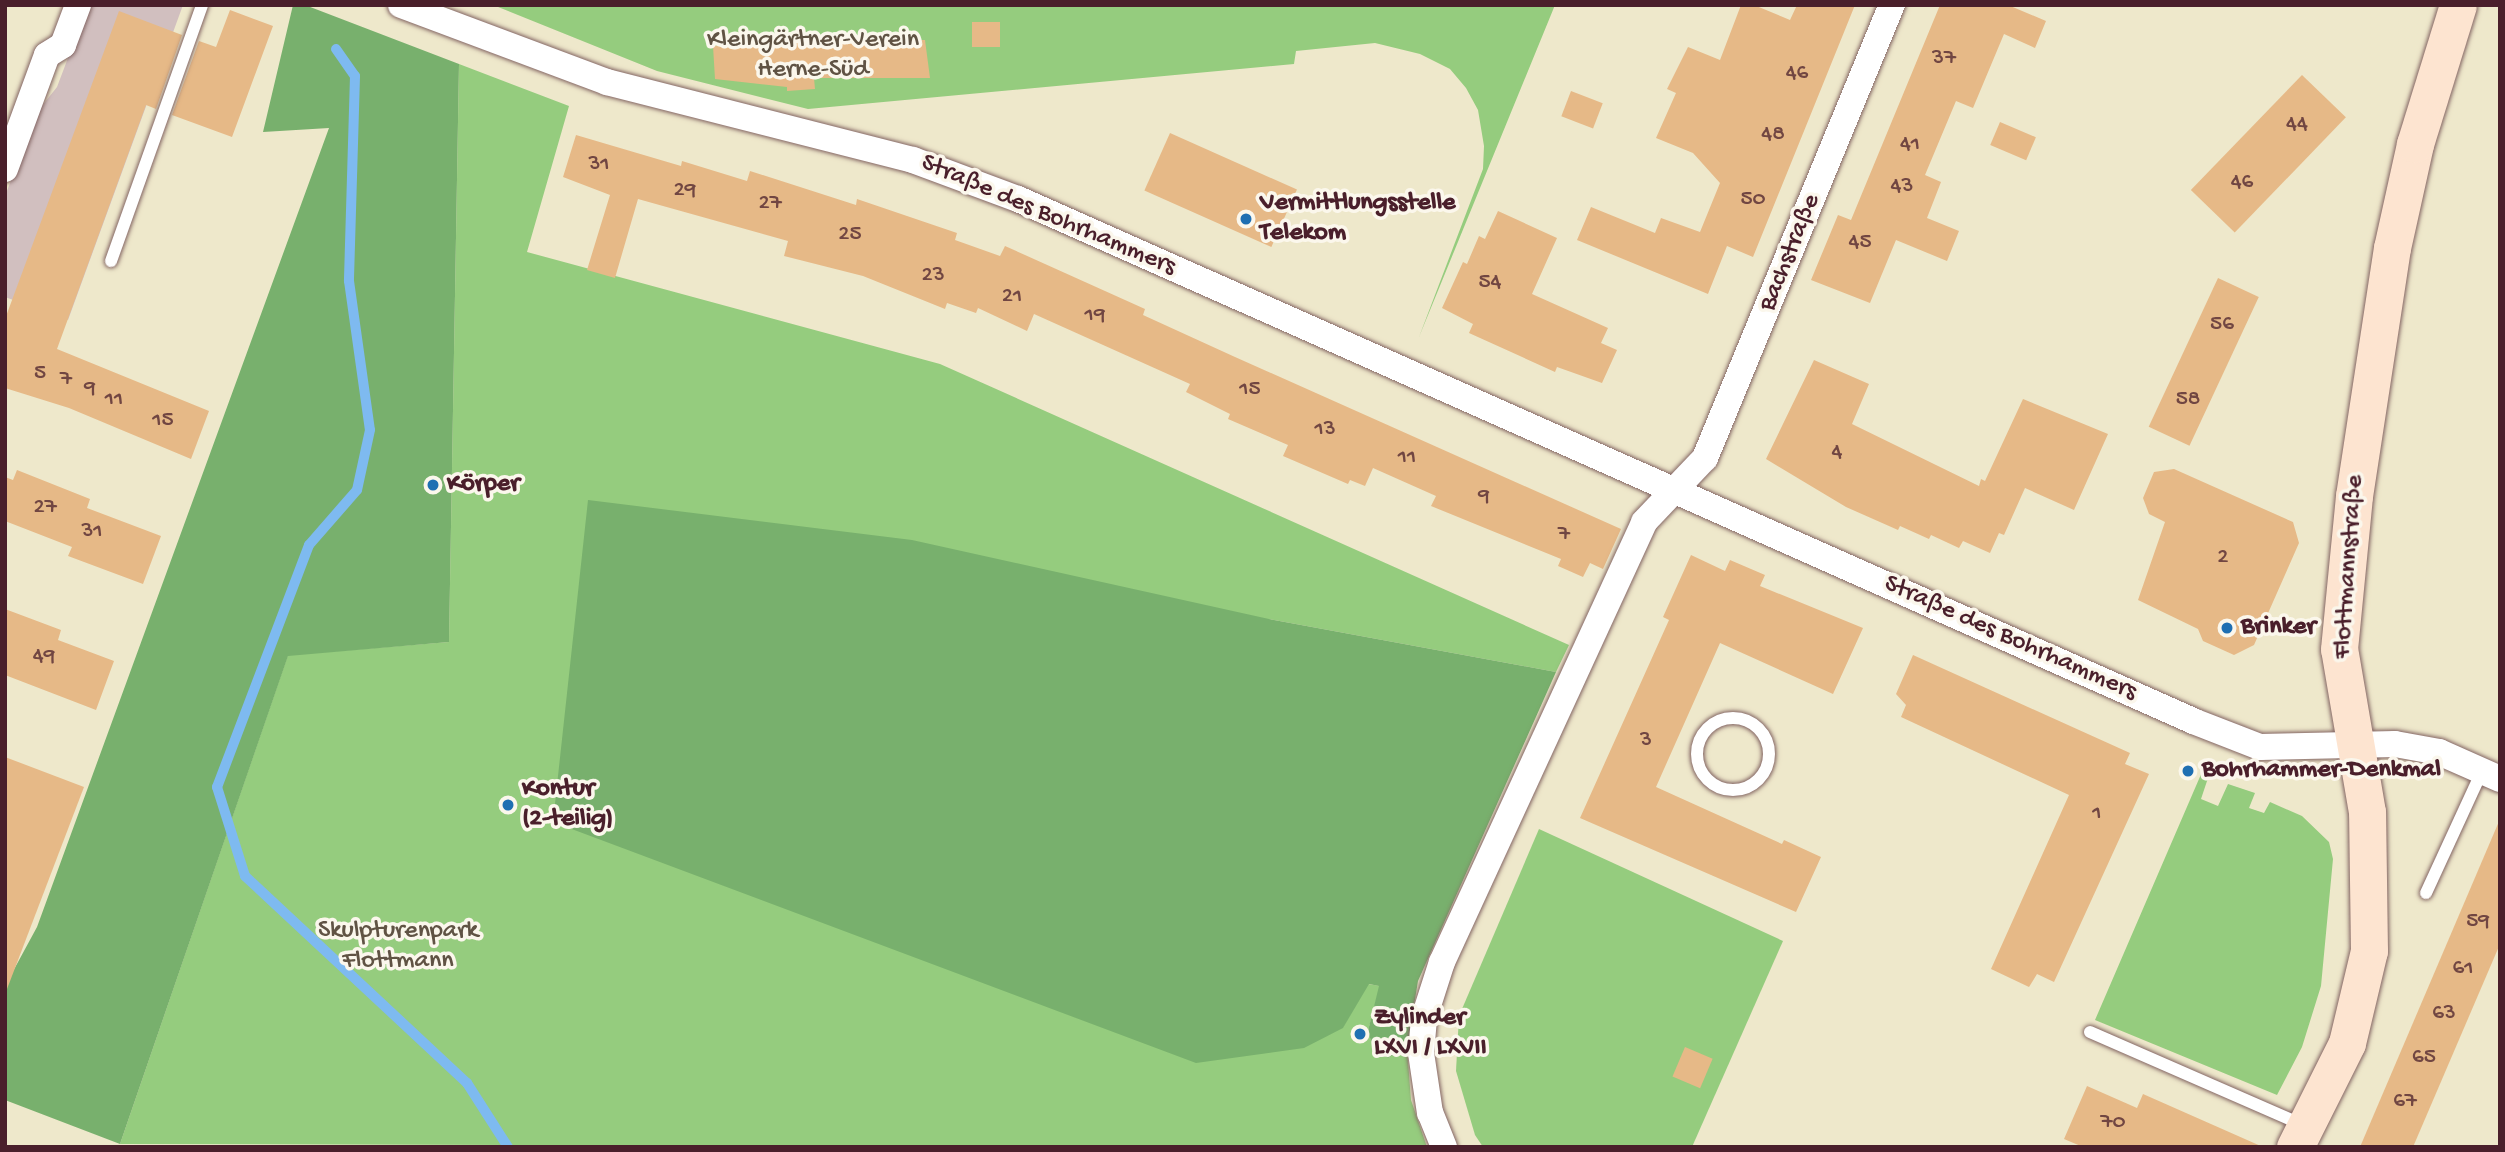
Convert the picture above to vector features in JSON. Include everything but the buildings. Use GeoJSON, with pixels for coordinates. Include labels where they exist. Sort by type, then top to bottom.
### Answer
{"type":"FeatureCollection","features":[{"type":"Feature","properties":{"kind":"street"},"geometry":{"type":"LineString","coordinates":[[5,169],[47,55],[63,45],[78,5]]}},
{"type":"Feature","properties":{"kind":"street","name":"Straße des Bohrhammers"},"geometry":{"type":"LineString","coordinates":[[401,5],[607,82],[926,164],[1018,199],[2260,747],[2293,749],[2355,742],[2439,752],[2491,775]]}},
{"type":"Feature","properties":{"kind":"street","name":"Bachstraße"},"geometry":{"type":"LineString","coordinates":[[1674,490],[1705,458],[1892,5]]}},
{"type":"Feature","properties":{"kind":"street","name":"Flottmannstraße"},"geometry":{"type":"LineString","coordinates":[[2301,1137],[2347,1043],[2369,951],[2371,852],[2339,649],[2371,370],[2416,144],[2458,5]]}},
{"type":"Feature","properties":{"kind":"street"},"geometry":{"type":"LineString","coordinates":[[1444,1147],[1422,1080],[1423,1018],[1431,992],[1644,522],[1674,490]]}},
{"type":"Feature","properties":{"kind":"lane"},"geometry":{"type":"LineString","coordinates":[[111,261],[202,5]]}},
{"type":"Feature","properties":{"kind":"lane"},"geometry":{"type":"LineString","coordinates":[[1737,718],[1758,729],[1768,750],[1763,773],[1756,782],[1734,790],[1722,788],[1703,775],[1697,752],[1699,741],[1714,723],[1737,718]]}},
{"type":"Feature","properties":{"kind":"lane"},"geometry":{"type":"LineString","coordinates":[[2426,893],[2491,775]]}},
{"type":"Feature","properties":{"kind":"lane","name":"Flottmannstraße"},"geometry":{"type":"LineString","coordinates":[[2090,1032],[2301,1137]]}},
{"type":"Feature","properties":{"kind":"shaded area"},"geometry":{"type":"Polygon","coordinates":[[[88,5],[183,5],[68,320],[5,297],[5,196],[38,111],[57,87],[88,5]]]}},
{"type":"Feature","properties":{"kind":"green space"},"geometry":{"type":"Polygon","coordinates":[[[293,5],[305,5],[459,64],[449,642],[288,656],[120,1144],[5,1100],[5,986],[37,927],[329,128],[263,132],[293,5]]]}},
{"type":"Feature","properties":{"kind":"green space","name":"Kleingärtner-Verein Herne-Süd"},"geometry":{"type":"Polygon","coordinates":[[[493,5],[1555,5],[1419,337],[1483,169],[1484,146],[1478,110],[1466,88],[1450,69],[1420,54],[1375,43],[1296,51],[1294,64],[808,109],[657,71],[493,5]]]}},
{"type":"Feature","properties":{"kind":"green space","name":"Skulpturenpark Flottmann"},"geometry":{"type":"Polygon","coordinates":[[[459,64],[569,106],[527,252],[940,364],[1569,645],[1556,672],[1269,619],[1343,1027],[1368,984],[1380,986],[1368,1031],[1373,1047],[1388,1058],[1407,1048],[1411,1100],[1427,1147],[120,1144],[288,655],[449,642],[459,64]]]}},
{"type":"Feature","properties":{"kind":"green space"},"geometry":{"type":"Polygon","coordinates":[[[588,500],[912,540],[1269,619],[1556,672],[1418,981],[1407,1048],[1388,1058],[1373,1048],[1368,1031],[1379,986],[1369,984],[1343,1028],[1304,1048],[1196,1063],[553,822],[588,500]]]}},
{"type":"Feature","properties":{"kind":"green space"},"geometry":{"type":"Polygon","coordinates":[[[2202,772],[2209,775],[2201,799],[2218,806],[2228,784],[2255,793],[2249,808],[2264,813],[2270,802],[2302,816],[2329,842],[2333,859],[2321,986],[2302,1047],[2277,1095],[2095,1020],[2202,772]]]}},
{"type":"Feature","properties":{"kind":"green space"},"geometry":{"type":"Polygon","coordinates":[[[1539,829],[1783,941],[1692,1147],[1483,1147],[1475,1135],[1456,1071],[1459,1016],[1539,829]]]}},
{"type":"Feature","properties":{"kind":"waterway"},"geometry":{"type":"LineString","coordinates":[[336,49],[355,76],[349,281],[370,430],[357,490],[309,545],[217,787],[245,876],[467,1083],[508,1147]]}},
{"type":"Feature","properties":{"kind":"place","name":"Vermittlungsstelle Telekom"},"geometry":{"type":"Point","coordinates":[1246,219]}},
{"type":"Feature","properties":{"kind":"place","name":"Körper"},"geometry":{"type":"Point","coordinates":[433,485]}},
{"type":"Feature","properties":{"kind":"place","name":"Brinker"},"geometry":{"type":"Point","coordinates":[2227,628]}},
{"type":"Feature","properties":{"kind":"place","name":"Bohrhammer-Denkmal"},"geometry":{"type":"Point","coordinates":[2188,771]}},
{"type":"Feature","properties":{"kind":"place","name":"Kontur (2-teilig)"},"geometry":{"type":"Point","coordinates":[508,805]}},
{"type":"Feature","properties":{"kind":"place","name":"Zylinder LXVI / LXVII"},"geometry":{"type":"Point","coordinates":[1360,1034]}}]}
